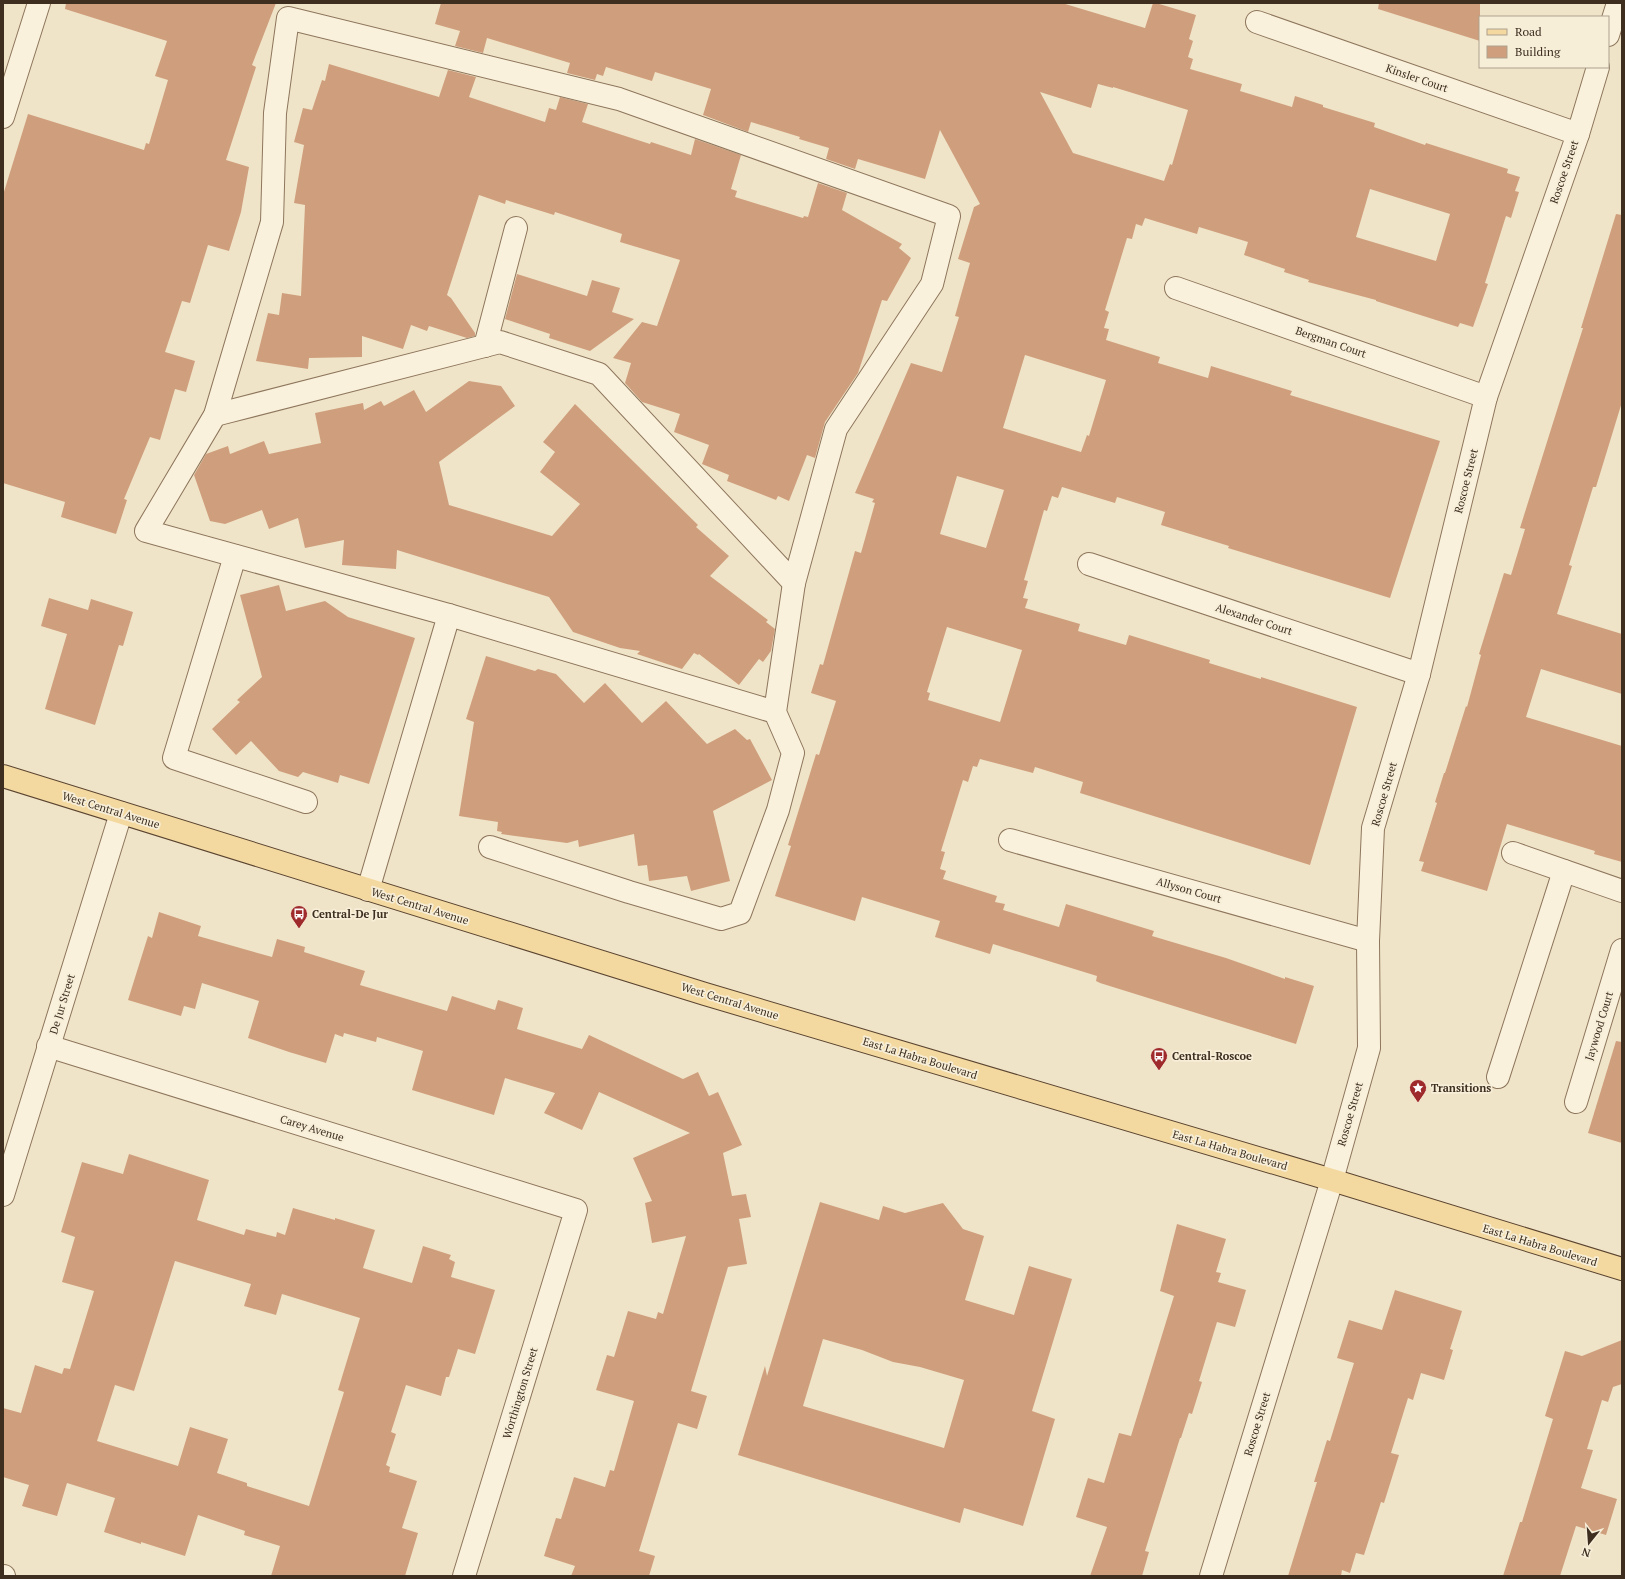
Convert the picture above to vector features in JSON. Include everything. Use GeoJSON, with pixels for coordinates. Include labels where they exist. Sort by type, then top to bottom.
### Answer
{"type":"FeatureCollection","features":[{"type":"Feature","properties":{"kind":"main road","name":"West Central Avenue"},"geometry":{"type":"LineString","coordinates":[[3,776],[368,890],[838,1033]]}},
{"type":"Feature","properties":{"kind":"main road","name":"East La Habra Boulevard"},"geometry":{"type":"LineString","coordinates":[[838,1033],[1332,1180],[1622,1269]]}},
{"type":"Feature","properties":{"kind":"street"},"geometry":{"type":"LineString","coordinates":[[3,117],[39,3]]}},
{"type":"Feature","properties":{"kind":"street"},"geometry":{"type":"LineString","coordinates":[[1609,32],[1618,3]]}},
{"type":"Feature","properties":{"kind":"street"},"geometry":{"type":"LineString","coordinates":[[490,847],[629,892],[721,919],[740,913],[778,810],[793,753],[775,712],[794,583],[836,429],[932,284],[949,216],[619,99],[288,18],[275,113],[272,222],[215,415],[146,531],[449,615],[775,712]]}},
{"type":"Feature","properties":{"kind":"street","name":"Kinsler Court"},"geometry":{"type":"LineString","coordinates":[[1257,22],[1578,134]]}},
{"type":"Feature","properties":{"kind":"street","name":"Roscoe Street"},"geometry":{"type":"LineString","coordinates":[[1211,1576],[1332,1180],[1369,1048],[1368,941],[1373,828],[1419,674],[1486,397],[1578,134],[1598,68]]}},
{"type":"Feature","properties":{"kind":"street"},"geometry":{"type":"LineString","coordinates":[[484,346],[516,228]]}},
{"type":"Feature","properties":{"kind":"street","name":"Bergman Court"},"geometry":{"type":"LineString","coordinates":[[1176,288],[1486,397]]}},
{"type":"Feature","properties":{"kind":"street"},"geometry":{"type":"LineString","coordinates":[[215,415],[500,342],[599,374],[794,583]]}},
{"type":"Feature","properties":{"kind":"street"},"geometry":{"type":"LineString","coordinates":[[235,556],[174,758],[306,802]]}},
{"type":"Feature","properties":{"kind":"street","name":"Alexander Court"},"geometry":{"type":"LineString","coordinates":[[1088,564],[1419,674]]}},
{"type":"Feature","properties":{"kind":"street"},"geometry":{"type":"LineString","coordinates":[[368,890],[449,615]]}},
{"type":"Feature","properties":{"kind":"street","name":"De Jur Street"},"geometry":{"type":"LineString","coordinates":[[3,1195],[121,813]]}},
{"type":"Feature","properties":{"kind":"street","name":"Allyson Court"},"geometry":{"type":"LineString","coordinates":[[1010,840],[1368,941]]}},
{"type":"Feature","properties":{"kind":"street"},"geometry":{"type":"LineString","coordinates":[[1513,853],[1622,891]]}},
{"type":"Feature","properties":{"kind":"street"},"geometry":{"type":"LineString","coordinates":[[1498,1077],[1564,871]]}},
{"type":"Feature","properties":{"kind":"street","name":"Jaywood Court"},"geometry":{"type":"LineString","coordinates":[[1576,1102],[1622,950]]}},
{"type":"Feature","properties":{"kind":"street","name":"Carey Avenue"},"geometry":{"type":"LineString","coordinates":[[48,1046],[576,1210]]}},
{"type":"Feature","properties":{"kind":"street","name":"Worthington Street"},"geometry":{"type":"LineString","coordinates":[[464,1576],[576,1210]]}},
{"type":"Feature","properties":{"kind":"building"},"geometry":{"type":"Polygon","coordinates":[[[66,3],[276,3],[252,65],[256,67],[226,160],[249,167],[241,212],[229,251],[208,245],[190,303],[182,301],[165,352],[195,361],[186,392],[175,389],[160,440],[150,437],[124,499],[127,500],[116,534],[61,517],[65,502],[3,483],[3,195],[28,114],[144,150],[146,143],[149,144],[168,80],[155,76],[167,41],[65,9],[66,3]]]}},
{"type":"Feature","properties":{"kind":"building"},"geometry":{"type":"Polygon","coordinates":[[[441,3],[1062,3],[1145,28],[1153,3],[1156,3],[1196,15],[1189,39],[1193,41],[1188,57],[1193,59],[1190,69],[1242,84],[1240,91],[1292,107],[1295,96],[1323,105],[1323,107],[1375,123],[1374,127],[1425,145],[1426,143],[1508,169],[1507,173],[1520,177],[1515,191],[1519,192],[1511,218],[1506,216],[1485,283],[1488,284],[1473,327],[1460,323],[1458,327],[1376,300],[1308,282],[1309,280],[1284,272],[1285,269],[1244,255],[1248,242],[1199,227],[1197,234],[1145,218],[1142,226],[1136,224],[1132,239],[1127,238],[1105,310],[1109,312],[1104,328],[1109,329],[1106,340],[1160,357],[1158,363],[1208,378],[1211,366],[1292,391],[1290,395],[1440,441],[1390,598],[1228,548],[1229,546],[1161,525],[1165,512],[1117,497],[1115,503],[1062,487],[1058,498],[1052,496],[1047,511],[1044,510],[1024,580],[1028,581],[1023,598],[1028,599],[1025,608],[1080,624],[1078,631],[1126,645],[1129,635],[1210,660],[1209,663],[1261,679],[1261,677],[1357,707],[1310,865],[1080,793],[1083,782],[1035,767],[1033,773],[980,759],[977,767],[973,766],[968,782],[963,780],[941,851],[945,852],[940,869],[946,871],[943,879],[997,896],[995,902],[1005,904],[1003,910],[1059,927],[1066,904],[1154,931],[1152,936],[1226,958],[1285,979],[1285,977],[1314,986],[1296,1044],[1100,983],[1096,981],[1097,976],[993,944],[990,954],[935,937],[940,921],[862,897],[855,921],[775,896],[791,846],[788,845],[816,754],[819,755],[836,701],[811,693],[820,664],[823,665],[855,551],[861,553],[875,503],[872,502],[874,499],[855,493],[911,363],[942,372],[959,317],[955,316],[970,263],[958,259],[974,207],[980,204],[940,130],[925,179],[858,159],[855,169],[826,159],[829,148],[799,139],[800,137],[751,122],[748,132],[703,115],[711,89],[655,72],[652,81],[606,67],[603,76],[597,74],[595,80],[567,73],[570,63],[487,38],[483,53],[455,46],[460,31],[435,24],[441,3]],[[1098,84],[1091,108],[1040,92],[1073,153],[1164,181],[1170,164],[1172,165],[1188,110],[1113,87],[1098,84]],[[1370,189],[1356,237],[1436,261],[1450,214],[1370,189]],[[1025,355],[1003,428],[1081,452],[1087,435],[1089,436],[1106,380],[1025,355]],[[957,476],[940,534],[986,548],[1004,490],[957,476]],[[947,627],[927,692],[930,693],[928,700],[1000,722],[1022,650],[947,627]]]}},
{"type":"Feature","properties":{"kind":"building"},"geometry":{"type":"Polygon","coordinates":[[[1379,3],[1480,3],[1479,41],[1378,9],[1379,3]]]}},
{"type":"Feature","properties":{"kind":"building"},"geometry":{"type":"Polygon","coordinates":[[[329,64],[439,97],[448,70],[476,77],[469,97],[545,122],[549,108],[556,110],[560,97],[588,104],[582,122],[650,144],[651,142],[691,155],[695,139],[741,155],[731,189],[737,191],[735,197],[803,218],[804,216],[808,217],[818,183],[847,193],[842,210],[902,244],[899,248],[911,258],[887,301],[882,300],[858,373],[825,422],[815,458],[807,455],[789,501],[778,496],[776,500],[727,481],[729,475],[702,464],[709,445],[674,432],[680,414],[642,402],[625,383],[631,363],[613,358],[642,322],[657,326],[680,260],[620,242],[622,234],[555,212],[554,215],[506,200],[505,204],[479,195],[447,295],[451,298],[475,333],[475,336],[467,338],[429,326],[427,331],[411,325],[403,349],[362,336],[362,357],[309,358],[308,369],[256,361],[268,313],[279,315],[282,293],[301,296],[305,205],[294,203],[304,145],[294,142],[303,108],[312,110],[322,80],[325,81],[329,64]]]}},
{"type":"Feature","properties":{"kind":"building"},"geometry":{"type":"Polygon","coordinates":[[[1616,214],[1622,215],[1622,402],[1596,487],[1593,487],[1569,565],[1572,566],[1557,614],[1622,634],[1622,694],[1541,669],[1526,717],[1622,746],[1622,862],[1594,854],[1595,851],[1507,824],[1487,891],[1421,871],[1424,862],[1419,861],[1437,803],[1435,802],[1444,773],[1466,706],[1467,707],[1481,655],[1479,654],[1504,573],[1511,575],[1525,529],[1520,528],[1583,328],[1581,328],[1616,214]]]}},
{"type":"Feature","properties":{"kind":"building"},"geometry":{"type":"Polygon","coordinates":[[[517,274],[587,296],[592,280],[620,288],[612,312],[634,319],[590,351],[549,338],[550,334],[505,319],[517,274]]]}},
{"type":"Feature","properties":{"kind":"building"},"geometry":{"type":"Polygon","coordinates":[[[469,381],[501,386],[515,406],[439,462],[449,505],[552,536],[580,504],[540,472],[555,452],[543,442],[575,404],[698,525],[696,527],[729,556],[710,576],[768,620],[766,622],[775,629],[771,651],[763,662],[759,659],[739,685],[699,654],[694,653],[682,669],[637,654],[640,651],[620,648],[573,632],[549,597],[397,550],[396,569],[342,565],[344,540],[305,548],[298,518],[269,529],[262,510],[225,524],[210,521],[194,475],[206,454],[228,446],[230,454],[264,441],[269,454],[321,443],[315,413],[363,403],[364,410],[381,401],[384,406],[414,390],[426,412],[469,381]]]}},
{"type":"Feature","properties":{"kind":"building"},"geometry":{"type":"Polygon","coordinates":[[[279,585],[286,611],[325,601],[348,617],[415,638],[369,784],[340,775],[338,783],[303,772],[298,777],[279,771],[251,741],[236,755],[212,729],[240,702],[237,700],[262,677],[240,595],[279,585]]]}},
{"type":"Feature","properties":{"kind":"building"},"geometry":{"type":"Polygon","coordinates":[[[49,598],[88,610],[91,599],[133,612],[123,646],[119,645],[95,725],[45,709],[67,634],[41,626],[49,598]]]}},
{"type":"Feature","properties":{"kind":"building"},"geometry":{"type":"Polygon","coordinates":[[[486,656],[535,671],[538,669],[556,674],[584,703],[605,683],[642,723],[666,701],[707,744],[735,729],[747,740],[750,739],[772,780],[713,811],[730,881],[691,891],[687,876],[649,881],[647,865],[638,866],[634,834],[579,847],[578,840],[567,843],[501,834],[502,832],[497,831],[498,822],[459,816],[474,722],[466,719],[486,656]]]}},
{"type":"Feature","properties":{"kind":"building"},"geometry":{"type":"Polygon","coordinates":[[[159,912],[201,926],[198,936],[272,957],[277,939],[305,947],[304,952],[365,971],[360,985],[447,1011],[452,996],[495,1010],[498,1000],[523,1008],[517,1029],[582,1049],[589,1035],[683,1079],[698,1072],[709,1096],[718,1092],[742,1145],[723,1153],[732,1196],[746,1194],[751,1217],[739,1219],[747,1264],[728,1267],[691,1391],[707,1396],[697,1429],[678,1423],[639,1551],[655,1556],[649,1576],[571,1576],[575,1566],[544,1556],[556,1518],[561,1519],[574,1477],[605,1487],[610,1470],[614,1471],[634,1401],[596,1390],[607,1355],[614,1357],[628,1311],[656,1319],[658,1312],[663,1314],[686,1236],[652,1243],[645,1203],[652,1201],[633,1158],[690,1133],[599,1092],[582,1130],[544,1113],[555,1093],[505,1078],[494,1115],[412,1090],[423,1051],[377,1037],[376,1042],[344,1033],[343,1037],[335,1034],[326,1063],[289,1052],[248,1038],[259,1001],[202,983],[195,1009],[184,1006],[181,1016],[128,1000],[148,936],[152,938],[159,912]]]}},
{"type":"Feature","properties":{"kind":"building"},"geometry":{"type":"Polygon","coordinates":[[[1616,1041],[1622,1042],[1622,1143],[1588,1133],[1616,1041]]]}},
{"type":"Feature","properties":{"kind":"building"},"geometry":{"type":"Polygon","coordinates":[[[129,1154],[209,1180],[197,1220],[244,1235],[246,1229],[276,1237],[277,1232],[285,1235],[293,1208],[335,1220],[335,1218],[375,1230],[363,1268],[412,1283],[423,1246],[451,1255],[449,1259],[455,1262],[451,1277],[495,1290],[475,1354],[458,1349],[449,1377],[446,1377],[441,1396],[406,1385],[391,1432],[396,1434],[386,1465],[390,1467],[389,1472],[417,1481],[402,1528],[418,1533],[405,1576],[271,1576],[280,1546],[244,1535],[245,1531],[198,1515],[185,1556],[141,1542],[141,1544],[104,1532],[115,1498],[67,1483],[57,1516],[22,1506],[29,1485],[3,1477],[3,1408],[21,1413],[35,1365],[62,1374],[64,1368],[70,1369],[94,1291],[62,1282],[75,1237],[61,1232],[82,1162],[123,1174],[129,1154]],[[175,1261],[134,1391],[115,1385],[97,1441],[178,1466],[190,1427],[228,1439],[217,1473],[247,1483],[247,1486],[309,1506],[344,1392],[338,1390],[360,1318],[282,1294],[276,1315],[244,1306],[251,1284],[175,1261]]]}},
{"type":"Feature","properties":{"kind":"building"},"geometry":{"type":"Polygon","coordinates":[[[820,1202],[879,1220],[883,1206],[905,1213],[943,1203],[963,1229],[984,1236],[965,1300],[1014,1315],[1029,1266],[1072,1279],[1032,1411],[1055,1419],[1023,1526],[964,1508],[960,1523],[738,1455],[765,1366],[767,1376],[820,1202]],[[823,1339],[803,1406],[944,1448],[964,1380],[920,1367],[893,1362],[862,1350],[823,1339]]]}},
{"type":"Feature","properties":{"kind":"building"},"geometry":{"type":"Polygon","coordinates":[[[1177,1224],[1226,1239],[1216,1272],[1221,1273],[1218,1282],[1246,1290],[1235,1327],[1217,1322],[1199,1381],[1202,1382],[1192,1414],[1189,1413],[1180,1438],[1145,1551],[1149,1552],[1142,1576],[1090,1576],[1107,1527],[1076,1517],[1088,1478],[1104,1483],[1119,1433],[1131,1436],[1174,1296],[1160,1291],[1177,1224]]]}},
{"type":"Feature","properties":{"kind":"building"},"geometry":{"type":"Polygon","coordinates":[[[1395,1290],[1462,1311],[1450,1349],[1453,1350],[1444,1380],[1421,1373],[1413,1400],[1408,1398],[1391,1453],[1399,1455],[1384,1503],[1381,1502],[1364,1555],[1356,1553],[1350,1573],[1342,1570],[1341,1576],[1288,1576],[1317,1482],[1314,1482],[1327,1440],[1330,1441],[1354,1363],[1337,1358],[1349,1320],[1382,1330],[1395,1290]]]}},
{"type":"Feature","properties":{"kind":"building"},"geometry":{"type":"Polygon","coordinates":[[[1622,1340],[1622,1384],[1613,1387],[1608,1402],[1602,1400],[1587,1449],[1593,1450],[1581,1488],[1617,1499],[1606,1535],[1576,1526],[1560,1576],[1503,1576],[1520,1522],[1522,1522],[1553,1419],[1545,1416],[1565,1351],[1582,1356],[1622,1340]]]}},
{"type":"Feature","properties":{"kind":"place","name":"Central-De Jur"},"geometry":{"type":"Point","coordinates":[299,929]}},
{"type":"Feature","properties":{"kind":"place","name":"Central-Roscoe"},"geometry":{"type":"Point","coordinates":[1159,1071]}},
{"type":"Feature","properties":{"kind":"place","name":"Transitions"},"geometry":{"type":"Point","coordinates":[1418,1103]}}]}
